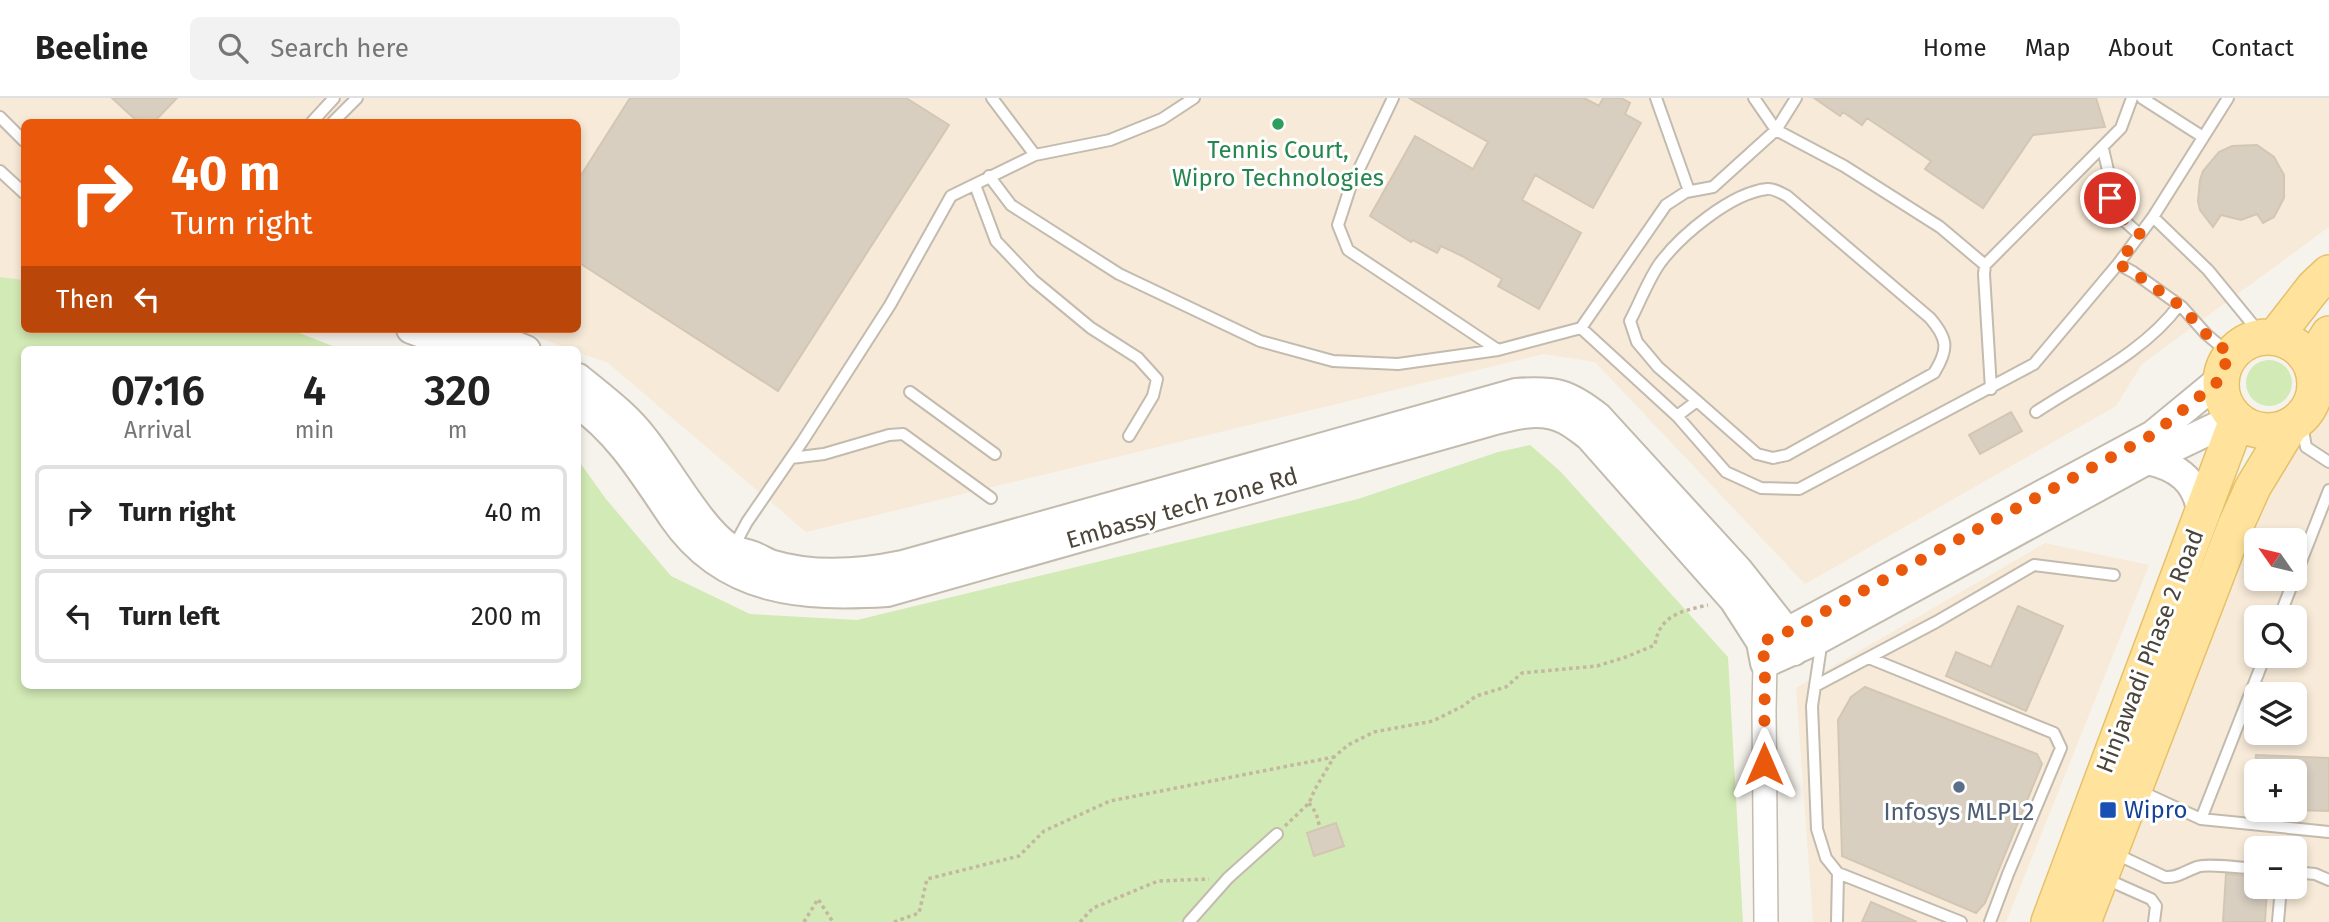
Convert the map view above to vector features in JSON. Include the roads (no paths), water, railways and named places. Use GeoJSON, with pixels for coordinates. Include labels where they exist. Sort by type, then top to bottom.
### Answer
{"type":"FeatureCollection","features":[{"type":"Feature","properties":{"kind":"main road"},"geometry":{"type":"LineString","coordinates":[[2269,337],[2296,345],[2311,363],[2316,387],[2308,410],[2295,422],[2280,430],[2257,430],[2236,419],[2224,400],[2226,367],[2240,346],[2269,337],[2329,273]]}},
{"type":"Feature","properties":{"kind":"main road"},"geometry":{"type":"LineString","coordinates":[[2311,363],[2329,334]]}},
{"type":"Feature","properties":{"kind":"main road","name":"Hinjawadi Phase 2 Road"},"geometry":{"type":"LineString","coordinates":[[2049,922],[2236,419]]}},
{"type":"Feature","properties":{"kind":"main road","name":"Hinjawadi Phase 2 Road"},"geometry":{"type":"LineString","coordinates":[[2083,922],[2235,527],[2253,487],[2295,422]]}},
{"type":"Feature","properties":{"kind":"street"},"geometry":{"type":"LineString","coordinates":[[422,333],[458,346]]}},
{"type":"Feature","properties":{"kind":"street"},"geometry":{"type":"LineString","coordinates":[[484,333],[516,346]]}},
{"type":"Feature","properties":{"kind":"street"},"geometry":{"type":"LineString","coordinates":[[1777,647],[2152,435],[2226,367]]}},
{"type":"Feature","properties":{"kind":"street"},"geometry":{"type":"LineString","coordinates":[[581,380],[608,402],[643,438],[715,536],[727,557],[800,570],[853,573],[916,562],[1516,394],[1545,391],[1562,394],[1579,402],[1598,417],[1738,570],[1777,647],[1766,922]]}},
{"type":"Feature","properties":{"kind":"street","name":"Embassy tech zone Rd"},"geometry":{"type":"LineString","coordinates":[[581,406],[611,431],[684,531],[701,549],[727,557],[780,589],[831,595],[887,592],[1529,412],[1565,419],[1589,436],[1777,647]]}},
{"type":"Feature","properties":{"kind":"street"},"geometry":{"type":"LineString","coordinates":[[1777,647],[1819,639],[2147,460],[2236,419]]}},
{"type":"Feature","properties":{"kind":"street"},"geometry":{"type":"LineString","coordinates":[[2147,460],[2166,464],[2177,470],[2200,498],[2202,514]]}},
{"type":"Feature","properties":{"kind":"lane"},"geometry":{"type":"LineString","coordinates":[[315,119],[334,98]]}},
{"type":"Feature","properties":{"kind":"lane"},"geometry":{"type":"LineString","coordinates":[[336,119],[356,98]]}},
{"type":"Feature","properties":{"kind":"lane"},"geometry":{"type":"LineString","coordinates":[[992,98],[1035,155]]}},
{"type":"Feature","properties":{"kind":"lane"},"geometry":{"type":"LineString","coordinates":[[727,557],[747,522],[890,304],[951,196],[1035,155],[1110,139],[1161,119],[1194,98]]}},
{"type":"Feature","properties":{"kind":"lane"},"geometry":{"type":"LineString","coordinates":[[1393,98],[1350,188],[1338,225],[1348,250],[1498,350]]}},
{"type":"Feature","properties":{"kind":"lane"},"geometry":{"type":"LineString","coordinates":[[1656,98],[1689,191]]}},
{"type":"Feature","properties":{"kind":"lane"},"geometry":{"type":"LineString","coordinates":[[1754,98],[1776,130],[1844,166],[1940,227],[1985,265]]}},
{"type":"Feature","properties":{"kind":"lane"},"geometry":{"type":"LineString","coordinates":[[989,176],[1011,205],[1119,274],[1260,341],[1333,361],[1398,364],[1498,350],[1581,328],[1666,205],[1689,191],[1713,187],[1776,130],[1796,98]]}},
{"type":"Feature","properties":{"kind":"lane"},"geometry":{"type":"LineString","coordinates":[[1991,389],[1983,274],[1985,265],[2103,149],[2121,128],[2133,98]]}},
{"type":"Feature","properties":{"kind":"lane"},"geometry":{"type":"LineString","coordinates":[[2142,98],[2203,137]]}},
{"type":"Feature","properties":{"kind":"lane"},"geometry":{"type":"LineString","coordinates":[[1581,328],[1677,416],[1726,471],[1761,488],[1799,489],[2034,365],[2140,234],[2228,98]]}},
{"type":"Feature","properties":{"kind":"lane"},"geometry":{"type":"LineString","coordinates":[[0,117],[21,138]]}},
{"type":"Feature","properties":{"kind":"lane"},"geometry":{"type":"LineString","coordinates":[[2103,149],[2111,183],[2110,198],[2119,216],[2140,234]]}},
{"type":"Feature","properties":{"kind":"lane"},"geometry":{"type":"LineString","coordinates":[[0,171],[21,190]]}},
{"type":"Feature","properties":{"kind":"lane"},"geometry":{"type":"LineString","coordinates":[[975,185],[996,241],[1033,280],[1091,328],[1138,358],[1157,379],[1153,396],[1129,436]]}},
{"type":"Feature","properties":{"kind":"lane"},"geometry":{"type":"LineString","coordinates":[[1769,188],[1787,196],[1930,318],[1941,332],[1945,348],[1943,359],[1934,373],[1787,455],[1773,458],[1757,454],[1697,401],[1658,366],[1637,342],[1630,321],[1661,262],[1690,230],[1749,194],[1769,188]]}},
{"type":"Feature","properties":{"kind":"lane"},"geometry":{"type":"LineString","coordinates":[[2152,217],[2208,270],[2269,337]]}},
{"type":"Feature","properties":{"kind":"lane"},"geometry":{"type":"LineString","coordinates":[[2118,264],[2179,305],[2206,334],[2226,367]]}},
{"type":"Feature","properties":{"kind":"lane"},"geometry":{"type":"LineString","coordinates":[[2036,412],[2138,346],[2169,318],[2179,305]]}},
{"type":"Feature","properties":{"kind":"lane"},"geometry":{"type":"LineString","coordinates":[[910,392],[995,454]]}},
{"type":"Feature","properties":{"kind":"lane"},"geometry":{"type":"LineString","coordinates":[[1677,416],[1697,401]]}},
{"type":"Feature","properties":{"kind":"lane"},"geometry":{"type":"LineString","coordinates":[[2295,422],[2306,447],[2329,462]]}},
{"type":"Feature","properties":{"kind":"lane"},"geometry":{"type":"LineString","coordinates":[[791,458],[824,454],[889,435],[903,434],[991,498]]}},
{"type":"Feature","properties":{"kind":"lane"},"geometry":{"type":"LineString","coordinates":[[2284,605],[2329,490]]}},
{"type":"Feature","properties":{"kind":"lane"},"geometry":{"type":"LineString","coordinates":[[1815,686],[2034,565],[2114,575]]}},
{"type":"Feature","properties":{"kind":"lane"},"geometry":{"type":"LineString","coordinates":[[1819,639],[1820,653],[1812,706],[1816,829],[1826,858],[1839,873],[1961,922]]}},
{"type":"Feature","properties":{"kind":"lane"},"geometry":{"type":"LineString","coordinates":[[1869,658],[2054,733],[2061,748],[1990,922]]}},
{"type":"Feature","properties":{"kind":"lane"},"geometry":{"type":"LineString","coordinates":[[2202,819],[2259,668]]}},
{"type":"Feature","properties":{"kind":"lane"},"geometry":{"type":"LineString","coordinates":[[2136,789],[2202,819],[2329,832]]}},
{"type":"Feature","properties":{"kind":"lane"},"geometry":{"type":"LineString","coordinates":[[1189,922],[1228,878],[1276,834]]}},
{"type":"Feature","properties":{"kind":"lane"},"geometry":{"type":"LineString","coordinates":[[2105,864],[2172,878],[2198,866],[2244,868]]}},
{"type":"Feature","properties":{"kind":"lane"},"geometry":{"type":"LineString","coordinates":[[2105,864],[2151,899],[2156,906],[2154,922]]}},
{"type":"Feature","properties":{"kind":"lane"},"geometry":{"type":"LineString","coordinates":[[1837,922],[1839,873]]}},
{"type":"Feature","properties":{"kind":"lane"},"geometry":{"type":"LineString","coordinates":[[2307,873],[2329,880]]}},
{"type":"Feature","properties":{"kind":"lane"},"geometry":{"type":"LineString","coordinates":[[2278,922],[2280,899]]}},
{"type":"Feature","properties":{"kind":"place","name":"Tennis Court, Wipro Technologies"},"geometry":{"type":"Point","coordinates":[1278,124]}},
{"type":"Feature","properties":{"kind":"place","name":"Infosys MLPL2"},"geometry":{"type":"Point","coordinates":[1959,787]}},
{"type":"Feature","properties":{"kind":"place","name":"Wipro"},"geometry":{"type":"Point","coordinates":[2108,810]}}]}
